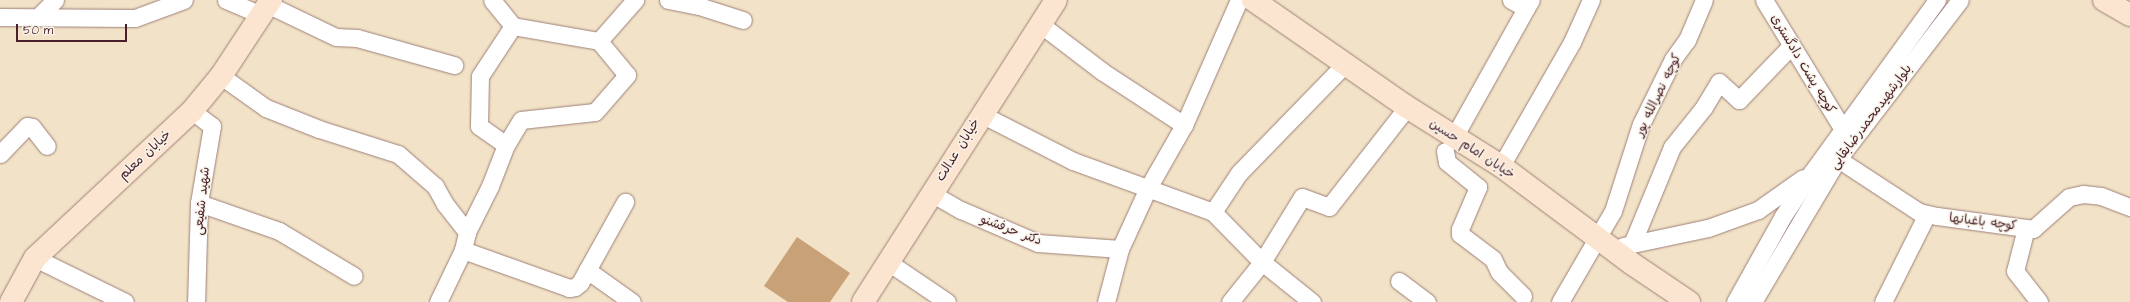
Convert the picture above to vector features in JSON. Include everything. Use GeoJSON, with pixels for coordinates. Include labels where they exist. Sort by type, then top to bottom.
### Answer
{"type":"FeatureCollection","features":[{"type":"Feature","properties":{"kind":"street"},"geometry":{"type":"LineString","coordinates":[[38,17],[55,0]]}},
{"type":"Feature","properties":{"kind":"street"},"geometry":{"type":"LineString","coordinates":[[0,16],[135,18],[184,0]]}},
{"type":"Feature","properties":{"kind":"street"},"geometry":{"type":"LineString","coordinates":[[226,0],[266,6],[336,37],[357,38],[454,65]]}},
{"type":"Feature","properties":{"kind":"street"},"geometry":{"type":"LineString","coordinates":[[438,302],[462,250],[467,232],[490,186],[506,146],[521,120],[594,112],[627,75],[600,41],[513,26],[492,0]]}},
{"type":"Feature","properties":{"kind":"street"},"geometry":{"type":"LineString","coordinates":[[600,41],[635,0]]}},
{"type":"Feature","properties":{"kind":"street"},"geometry":{"type":"LineString","coordinates":[[668,0],[699,6],[742,20]]}},
{"type":"Feature","properties":{"kind":"street","name":"خیابان عدالت"},"geometry":{"type":"LineString","coordinates":[[851,302],[1043,0]]}},
{"type":"Feature","properties":{"kind":"street","name":"خیابان عدالت"},"geometry":{"type":"LineString","coordinates":[[863,302],[981,114],[1056,0]]}},
{"type":"Feature","properties":{"kind":"street"},"geometry":{"type":"LineString","coordinates":[[1106,302],[1120,249],[1148,188],[1184,125],[1239,0]]}},
{"type":"Feature","properties":{"kind":"street","name":"خیابان امام حسین"},"geometry":{"type":"LineString","coordinates":[[1253,0],[1407,107],[1450,144],[1501,166],[1605,243],[1689,302]]}},
{"type":"Feature","properties":{"kind":"street"},"geometry":{"type":"LineString","coordinates":[[1511,0],[1528,4],[1450,144],[1446,162],[1478,187],[1460,229],[1460,234],[1493,259],[1499,272],[1523,300]]}},
{"type":"Feature","properties":{"kind":"street"},"geometry":{"type":"LineString","coordinates":[[1501,166],[1572,42],[1591,0]]}},
{"type":"Feature","properties":{"kind":"street","name":"کوچه نصرالله پور"},"geometry":{"type":"LineString","coordinates":[[1560,302],[1605,243],[1613,210],[1642,124],[1673,59],[1688,40],[1704,0]]}},
{"type":"Feature","properties":{"kind":"street","name":"کوچه پشت دادگستری"},"geometry":{"type":"LineString","coordinates":[[1764,0],[1842,128]]}},
{"type":"Feature","properties":{"kind":"street","name":"بلوارشهیدمحمدرضابقایی"},"geometry":{"type":"LineString","coordinates":[[1735,302],[1783,216],[1812,172],[1842,128],[1937,0]]}},
{"type":"Feature","properties":{"kind":"street","name":"بلوارشهیدمحمدرضابقایی"},"geometry":{"type":"LineString","coordinates":[[1753,302],[1838,159],[1960,0]]}},
{"type":"Feature","properties":{"kind":"street"},"geometry":{"type":"LineString","coordinates":[[2104,0],[2130,15]]}},
{"type":"Feature","properties":{"kind":"street","name":"خیابان معلم"},"geometry":{"type":"LineString","coordinates":[[11,302],[35,258],[192,111],[221,76],[266,6]]}},
{"type":"Feature","properties":{"kind":"street"},"geometry":{"type":"LineString","coordinates":[[1040,24],[1103,72],[1184,125]]}},
{"type":"Feature","properties":{"kind":"street"},"geometry":{"type":"LineString","coordinates":[[506,146],[479,126],[480,76],[513,26]]}},
{"type":"Feature","properties":{"kind":"street"},"geometry":{"type":"LineString","coordinates":[[1632,244],[1672,147],[1704,107],[1719,82],[1739,100],[1791,46]]}},
{"type":"Feature","properties":{"kind":"street"},"geometry":{"type":"LineString","coordinates":[[1213,212],[1239,172],[1345,64]]}},
{"type":"Feature","properties":{"kind":"street"},"geometry":{"type":"LineString","coordinates":[[221,76],[266,108],[319,129],[398,154],[435,186],[445,204],[467,232]]}},
{"type":"Feature","properties":{"kind":"street"},"geometry":{"type":"LineString","coordinates":[[1230,302],[1262,262],[1302,197],[1329,207],[1407,107]]}},
{"type":"Feature","properties":{"kind":"street","name":"شهید شفیعی"},"geometry":{"type":"LineString","coordinates":[[192,111],[212,126],[199,203],[196,302]]}},
{"type":"Feature","properties":{"kind":"street"},"geometry":{"type":"LineString","coordinates":[[981,114],[1073,161],[1213,212],[1262,262],[1312,302]]}},
{"type":"Feature","properties":{"kind":"street"},"geometry":{"type":"LineString","coordinates":[[0,154],[28,126],[32,127],[47,146]]}},
{"type":"Feature","properties":{"kind":"street","name":"کوچه باغبانها"},"geometry":{"type":"LineString","coordinates":[[1838,159],[1919,212],[1927,214],[2033,229],[2040,225],[2056,206],[2069,196],[2083,194],[2101,196],[2130,207]]}},
{"type":"Feature","properties":{"kind":"street"},"geometry":{"type":"LineString","coordinates":[[1605,243],[1632,244],[1708,228],[1758,210],[1812,172]]}},
{"type":"Feature","properties":{"kind":"street","name":"دکتر حرفشنو"},"geometry":{"type":"LineString","coordinates":[[931,193],[961,210],[1038,243],[1120,249]]}},
{"type":"Feature","properties":{"kind":"street"},"geometry":{"type":"LineString","coordinates":[[462,250],[569,288],[575,288],[588,270],[625,202]]}},
{"type":"Feature","properties":{"kind":"street"},"geometry":{"type":"LineString","coordinates":[[199,203],[279,231],[354,276]]}},
{"type":"Feature","properties":{"kind":"street"},"geometry":{"type":"LineString","coordinates":[[1883,302],[1927,214]]}},
{"type":"Feature","properties":{"kind":"street"},"geometry":{"type":"LineString","coordinates":[[2026,228],[2015,271],[2039,302]]}},
{"type":"Feature","properties":{"kind":"street"},"geometry":{"type":"LineString","coordinates":[[35,258],[125,302]]}},
{"type":"Feature","properties":{"kind":"street"},"geometry":{"type":"LineString","coordinates":[[888,262],[947,302]]}},
{"type":"Feature","properties":{"kind":"street"},"geometry":{"type":"LineString","coordinates":[[588,270],[632,302]]}},
{"type":"Feature","properties":{"kind":"street"},"geometry":{"type":"LineString","coordinates":[[1399,281],[1427,302]]}},
{"type":"Feature","properties":{"kind":"street"},"geometry":{"type":"LineString","coordinates":[[0,296],[4,302]]}},
{"type":"Feature","properties":{"kind":"building"},"geometry":{"type":"Polygon","coordinates":[[[797,237],[850,273],[830,302],[788,302],[764,286],[797,237]]]}}]}
